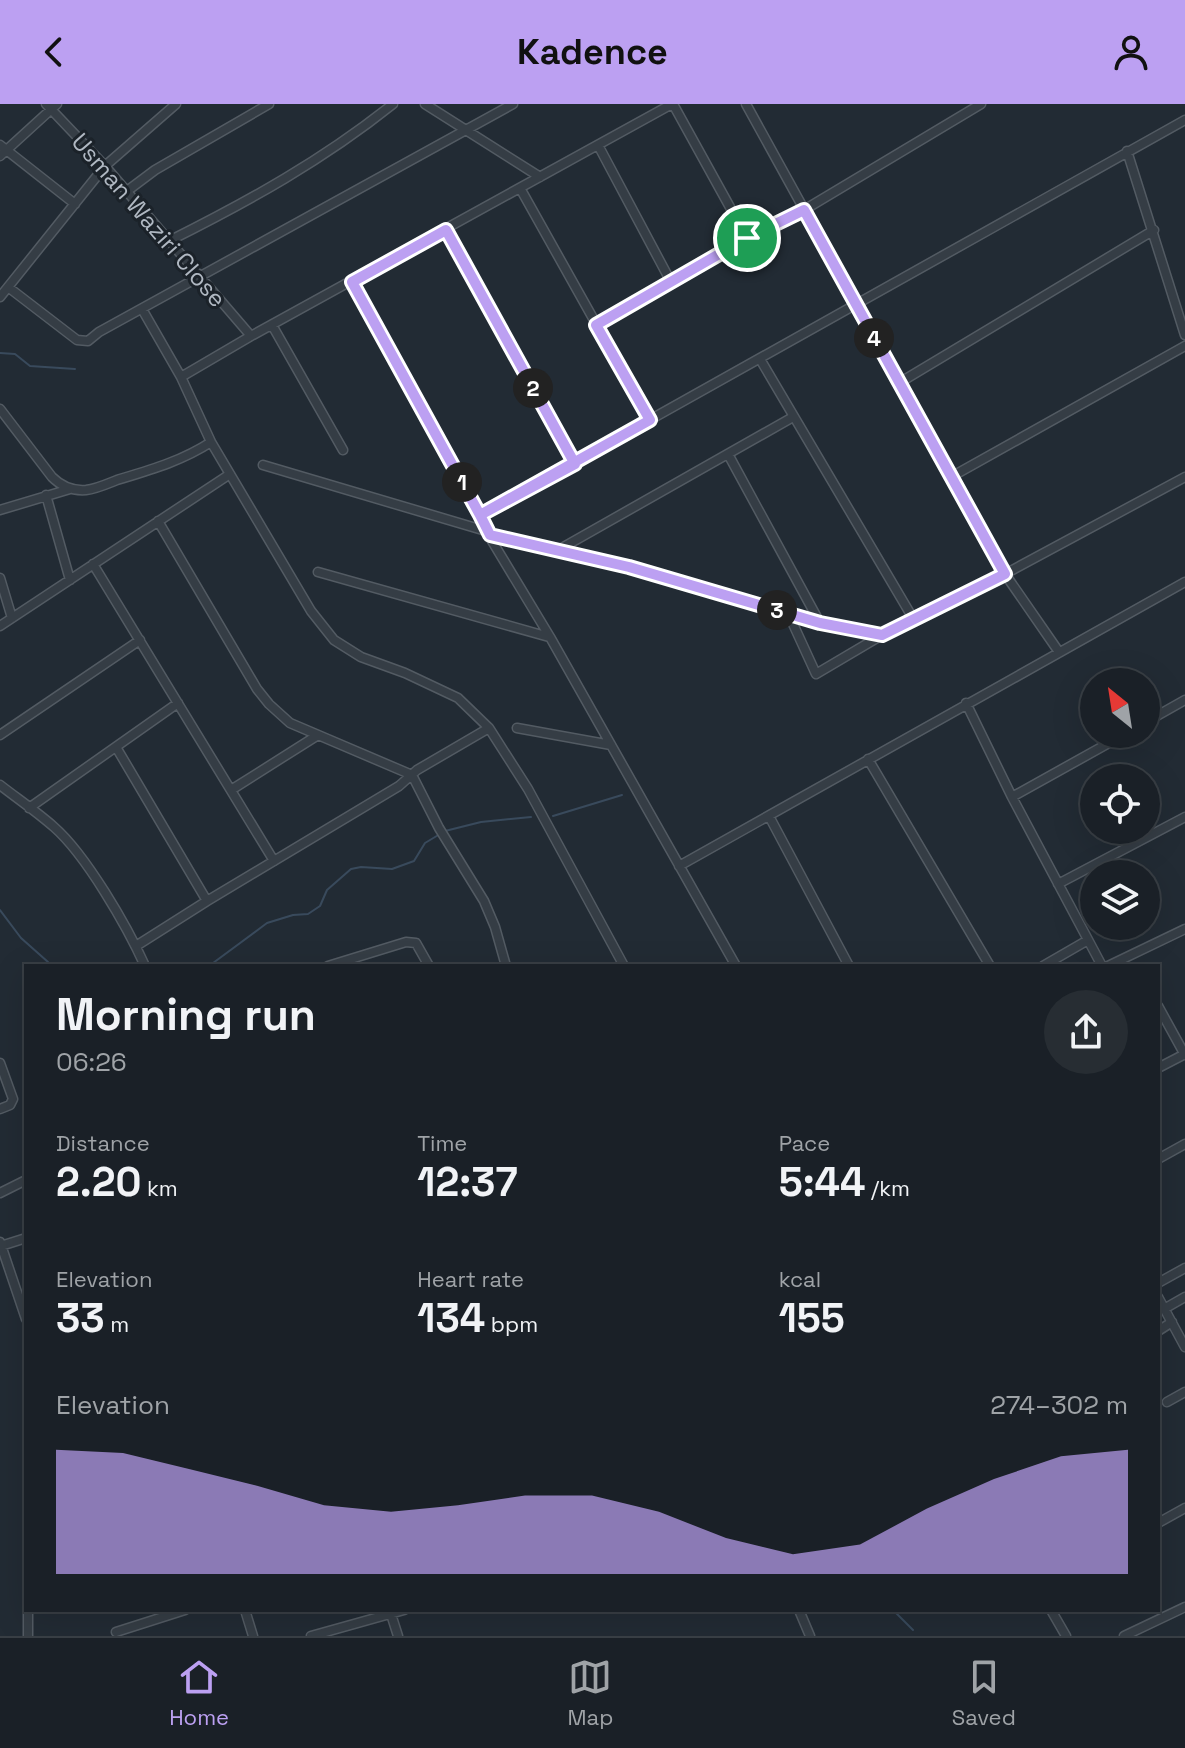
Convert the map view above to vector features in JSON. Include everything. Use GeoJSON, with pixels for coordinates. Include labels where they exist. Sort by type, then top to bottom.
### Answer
{"type":"FeatureCollection","features":[{"type":"Feature","properties":{"kind":"street"},"geometry":{"type":"LineString","coordinates":[[176,104],[105,166],[3,291],[84,343],[513,104]]}},
{"type":"Feature","properties":{"kind":"street"},"geometry":{"type":"LineString","coordinates":[[127,191],[155,170],[269,104]]}},
{"type":"Feature","properties":{"kind":"street"},"geometry":{"type":"LineString","coordinates":[[169,241],[261,195],[360,130],[393,104]]}},
{"type":"Feature","properties":{"kind":"street"},"geometry":{"type":"LineString","coordinates":[[425,104],[540,177]]}},
{"type":"Feature","properties":{"kind":"street"},"geometry":{"type":"LineString","coordinates":[[181,377],[672,104],[747,238]]}},
{"type":"Feature","properties":{"kind":"street"},"geometry":{"type":"LineString","coordinates":[[746,104],[1005,574],[1059,652]]}},
{"type":"Feature","properties":{"kind":"street"},"geometry":{"type":"LineString","coordinates":[[596,325],[747,238],[804,210],[981,104]]}},
{"type":"Feature","properties":{"kind":"street"},"geometry":{"type":"LineString","coordinates":[[51,106],[2,151],[75,204]]}},
{"type":"Feature","properties":{"kind":"street","name":"Usman Waziri Close"},"geometry":{"type":"LineString","coordinates":[[51,106],[251,336]]}},
{"type":"Feature","properties":{"kind":"street"},"geometry":{"type":"LineString","coordinates":[[480,515],[1185,120]]}},
{"type":"Feature","properties":{"kind":"street"},"geometry":{"type":"LineString","coordinates":[[598,145],[671,282]]}},
{"type":"Feature","properties":{"kind":"street"},"geometry":{"type":"LineString","coordinates":[[1127,151],[1185,335]]}},
{"type":"Feature","properties":{"kind":"street"},"geometry":{"type":"LineString","coordinates":[[520,188],[650,420]]}},
{"type":"Feature","properties":{"kind":"street"},"geometry":{"type":"LineString","coordinates":[[446,230],[575,464]]}},
{"type":"Feature","properties":{"kind":"street"},"geometry":{"type":"LineString","coordinates":[[899,383],[1154,230]]}},
{"type":"Feature","properties":{"kind":"street"},"geometry":{"type":"LineString","coordinates":[[352,282],[488,533],[735,964]]}},
{"type":"Feature","properties":{"kind":"street"},"geometry":{"type":"LineString","coordinates":[[142,309],[181,377],[211,442],[311,611],[334,640],[361,657],[458,698],[489,728],[528,789],[623,964]]}},
{"type":"Feature","properties":{"kind":"street"},"geometry":{"type":"LineString","coordinates":[[272,325],[343,450]]}},
{"type":"Feature","properties":{"kind":"street"},"geometry":{"type":"LineString","coordinates":[[951,477],[1185,346]]}},
{"type":"Feature","properties":{"kind":"street"},"geometry":{"type":"LineString","coordinates":[[760,359],[914,620]]}},
{"type":"Feature","properties":{"kind":"street"},"geometry":{"type":"LineString","coordinates":[[1,412],[59,483],[71,489]]}},
{"type":"Feature","properties":{"kind":"street"},"geometry":{"type":"LineString","coordinates":[[559,550],[793,417]]}},
{"type":"Feature","properties":{"kind":"street"},"geometry":{"type":"LineString","coordinates":[[0,510],[71,489],[88,490],[190,456],[211,442]]}},
{"type":"Feature","properties":{"kind":"street"},"geometry":{"type":"LineString","coordinates":[[728,454],[820,623]]}},
{"type":"Feature","properties":{"kind":"street"},"geometry":{"type":"LineString","coordinates":[[263,465],[488,533],[820,623],[882,635]]}},
{"type":"Feature","properties":{"kind":"street"},"geometry":{"type":"LineString","coordinates":[[0,626],[230,474]]}},
{"type":"Feature","properties":{"kind":"street"},"geometry":{"type":"LineString","coordinates":[[788,613],[816,674],[882,635],[1005,574],[1185,477]]}},
{"type":"Feature","properties":{"kind":"street"},"geometry":{"type":"LineString","coordinates":[[49,494],[59,483]]}},
{"type":"Feature","properties":{"kind":"street"},"geometry":{"type":"LineString","coordinates":[[49,494],[70,580]]}},
{"type":"Feature","properties":{"kind":"street"},"geometry":{"type":"LineString","coordinates":[[158,521],[257,689],[290,723],[412,775],[439,828],[484,901],[505,964]]}},
{"type":"Feature","properties":{"kind":"street"},"geometry":{"type":"LineString","coordinates":[[93,564],[274,861]]}},
{"type":"Feature","properties":{"kind":"street"},"geometry":{"type":"LineString","coordinates":[[318,572],[550,637]]}},
{"type":"Feature","properties":{"kind":"street"},"geometry":{"type":"LineString","coordinates":[[0,578],[12,618]]}},
{"type":"Feature","properties":{"kind":"street"},"geometry":{"type":"LineString","coordinates":[[679,866],[1185,582]]}},
{"type":"Feature","properties":{"kind":"street"},"geometry":{"type":"LineString","coordinates":[[0,735],[140,640]]}},
{"type":"Feature","properties":{"kind":"street"},"geometry":{"type":"LineString","coordinates":[[1160,714],[1185,700]]}},
{"type":"Feature","properties":{"kind":"street"},"geometry":{"type":"LineString","coordinates":[[29,808],[178,703]]}},
{"type":"Feature","properties":{"kind":"street"},"geometry":{"type":"LineString","coordinates":[[966,703],[1080,925]]}},
{"type":"Feature","properties":{"kind":"street"},"geometry":{"type":"LineString","coordinates":[[136,946],[489,728]]}},
{"type":"Feature","properties":{"kind":"street"},"geometry":{"type":"LineString","coordinates":[[517,728],[611,745]]}},
{"type":"Feature","properties":{"kind":"street"},"geometry":{"type":"LineString","coordinates":[[231,790],[318,735]]}},
{"type":"Feature","properties":{"kind":"street"},"geometry":{"type":"LineString","coordinates":[[116,747],[207,901]]}},
{"type":"Feature","properties":{"kind":"street"},"geometry":{"type":"LineString","coordinates":[[1012,797],[1100,748]]}},
{"type":"Feature","properties":{"kind":"street"},"geometry":{"type":"LineString","coordinates":[[868,759],[989,964]]}},
{"type":"Feature","properties":{"kind":"street"},"geometry":{"type":"LineString","coordinates":[[0,785],[54,828],[78,853],[144,964]]}},
{"type":"Feature","properties":{"kind":"street"},"geometry":{"type":"LineString","coordinates":[[769,816],[848,963]]}},
{"type":"Feature","properties":{"kind":"street"},"geometry":{"type":"LineString","coordinates":[[1058,884],[1185,817]]}},
{"type":"Feature","properties":{"kind":"street"},"geometry":{"type":"LineString","coordinates":[[1109,964],[1185,929]]}},
{"type":"Feature","properties":{"kind":"street"},"geometry":{"type":"LineString","coordinates":[[1046,964],[1088,940],[1104,964]]}},
{"type":"Feature","properties":{"kind":"street"},"geometry":{"type":"LineString","coordinates":[[334,964],[406,942],[416,943],[428,964]]}},
{"type":"Feature","properties":{"kind":"street"},"geometry":{"type":"LineString","coordinates":[[1160,1010],[1185,1055],[1160,1067]]}},
{"type":"Feature","properties":{"kind":"street"},"geometry":{"type":"LineString","coordinates":[[0,1063],[13,1099],[10,1105],[0,1109]]}},
{"type":"Feature","properties":{"kind":"street"},"geometry":{"type":"LineString","coordinates":[[1160,1158],[1185,1144]]}},
{"type":"Feature","properties":{"kind":"street"},"geometry":{"type":"LineString","coordinates":[[0,1193],[24,1181]]}},
{"type":"Feature","properties":{"kind":"street"},"geometry":{"type":"LineString","coordinates":[[24,1238],[1,1244],[24,1312]]}},
{"type":"Feature","properties":{"kind":"street"},"geometry":{"type":"LineString","coordinates":[[1160,1282],[1185,1268]]}},
{"type":"Feature","properties":{"kind":"street"},"geometry":{"type":"LineString","coordinates":[[1164,1309],[1185,1297]]}},
{"type":"Feature","properties":{"kind":"street"},"geometry":{"type":"LineString","coordinates":[[1160,1301],[1185,1347]]}},
{"type":"Feature","properties":{"kind":"street"},"geometry":{"type":"LineString","coordinates":[[1160,1330],[1172,1322]]}},
{"type":"Feature","properties":{"kind":"street"},"geometry":{"type":"LineString","coordinates":[[1167,1402],[1185,1392]]}},
{"type":"Feature","properties":{"kind":"street"},"geometry":{"type":"LineString","coordinates":[[1160,1521],[1185,1508]]}},
{"type":"Feature","properties":{"kind":"street"},"geometry":{"type":"LineString","coordinates":[[1124,1636],[1185,1607]]}},
{"type":"Feature","properties":{"kind":"street"},"geometry":{"type":"LineString","coordinates":[[28,1612],[28,1636]]}},
{"type":"Feature","properties":{"kind":"street"},"geometry":{"type":"LineString","coordinates":[[116,1632],[179,1612]]}},
{"type":"Feature","properties":{"kind":"street"},"geometry":{"type":"LineString","coordinates":[[246,1612],[253,1636]]}},
{"type":"Feature","properties":{"kind":"street"},"geometry":{"type":"LineString","coordinates":[[311,1636],[391,1612],[398,1636]]}},
{"type":"Feature","properties":{"kind":"street"},"geometry":{"type":"LineString","coordinates":[[800,1612],[810,1636]]}},
{"type":"Feature","properties":{"kind":"street"},"geometry":{"type":"LineString","coordinates":[[1052,1612],[1066,1636]]}},
{"type":"Feature","properties":{"kind":"waterway"},"geometry":{"type":"LineString","coordinates":[[0,353],[15,354],[30,366],[75,369]]}},
{"type":"Feature","properties":{"kind":"waterway"},"geometry":{"type":"LineString","coordinates":[[553,816],[622,795]]}},
{"type":"Feature","properties":{"kind":"waterway"},"geometry":{"type":"LineString","coordinates":[[445,831],[481,822],[531,817]]}},
{"type":"Feature","properties":{"kind":"waterway"},"geometry":{"type":"LineString","coordinates":[[212,964],[267,923],[308,914],[320,906],[327,890],[351,869],[392,869],[414,861],[425,843],[440,834]]}},
{"type":"Feature","properties":{"kind":"waterway"},"geometry":{"type":"LineString","coordinates":[[0,910],[21,938],[48,964]]}},
{"type":"Feature","properties":{"kind":"waterway"},"geometry":{"type":"LineString","coordinates":[[895,1612],[913,1630]]}},
{"type":"Feature","properties":{"kind":"route"},"geometry":{"type":"LineString","coordinates":[[747,238],[596,325],[650,420],[575,464],[480,515],[352,282],[446,230],[575,464],[480,515],[490,535],[629,567],[820,623],[882,635],[1005,574],[804,210],[747,238]]}}]}
